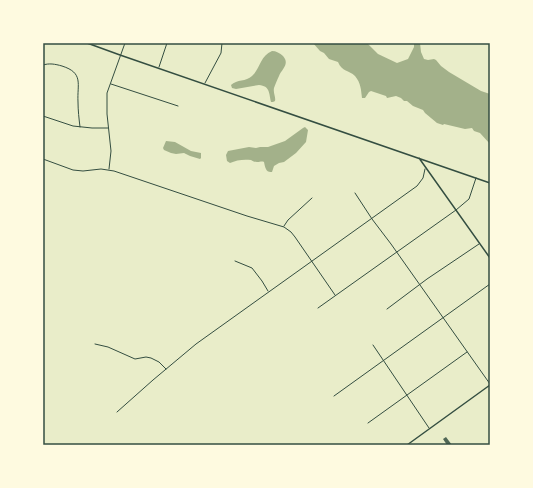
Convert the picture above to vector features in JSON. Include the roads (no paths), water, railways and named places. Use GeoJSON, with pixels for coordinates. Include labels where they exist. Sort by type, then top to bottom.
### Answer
{"type":"FeatureCollection","features":[{"type":"Feature","properties":{"kind":"street"},"geometry":{"type":"LineString","coordinates":[[87,43],[490,183]]}},
{"type":"Feature","properties":{"kind":"street"},"geometry":{"type":"LineString","coordinates":[[109,170],[111,151],[107,93],[124,43]]}},
{"type":"Feature","properties":{"kind":"street"},"geometry":{"type":"LineString","coordinates":[[158,68],[167,43]]}},
{"type":"Feature","properties":{"kind":"street"},"geometry":{"type":"LineString","coordinates":[[204,84],[221,53],[222,43]]}},
{"type":"Feature","properties":{"kind":"street"},"geometry":{"type":"LineString","coordinates":[[43,65],[53,64],[71,70],[75,74],[79,84],[77,101],[80,127]]}},
{"type":"Feature","properties":{"kind":"street"},"geometry":{"type":"LineString","coordinates":[[111,84],[178,106]]}},
{"type":"Feature","properties":{"kind":"street"},"geometry":{"type":"LineString","coordinates":[[43,116],[73,126],[109,128]]}},
{"type":"Feature","properties":{"kind":"street"},"geometry":{"type":"LineString","coordinates":[[419,158],[490,258]]}},
{"type":"Feature","properties":{"kind":"street"},"geometry":{"type":"LineString","coordinates":[[43,159],[78,171],[101,169],[109,170],[284,227],[295,237],[335,295]]}},
{"type":"Feature","properties":{"kind":"street"},"geometry":{"type":"LineString","coordinates":[[117,412],[196,344],[417,186],[423,178],[426,168]]}},
{"type":"Feature","properties":{"kind":"street"},"geometry":{"type":"LineString","coordinates":[[318,308],[456,210],[469,199],[476,178]]}},
{"type":"Feature","properties":{"kind":"street"},"geometry":{"type":"LineString","coordinates":[[355,193],[490,385],[406,445]]}},
{"type":"Feature","properties":{"kind":"street"},"geometry":{"type":"LineString","coordinates":[[284,227],[288,220],[312,198]]}},
{"type":"Feature","properties":{"kind":"street"},"geometry":{"type":"LineString","coordinates":[[387,309],[420,284],[480,244]]}},
{"type":"Feature","properties":{"kind":"street"},"geometry":{"type":"LineString","coordinates":[[235,260],[252,268],[262,280],[268,292]]}},
{"type":"Feature","properties":{"kind":"street"},"geometry":{"type":"LineString","coordinates":[[334,396],[490,284]]}},
{"type":"Feature","properties":{"kind":"street"},"geometry":{"type":"LineString","coordinates":[[95,344],[108,347],[135,359],[146,357],[151,358],[159,362],[166,369]]}},
{"type":"Feature","properties":{"kind":"street"},"geometry":{"type":"LineString","coordinates":[[373,345],[429,429]]}},
{"type":"Feature","properties":{"kind":"street"},"geometry":{"type":"LineString","coordinates":[[368,423],[467,351]]}}]}
